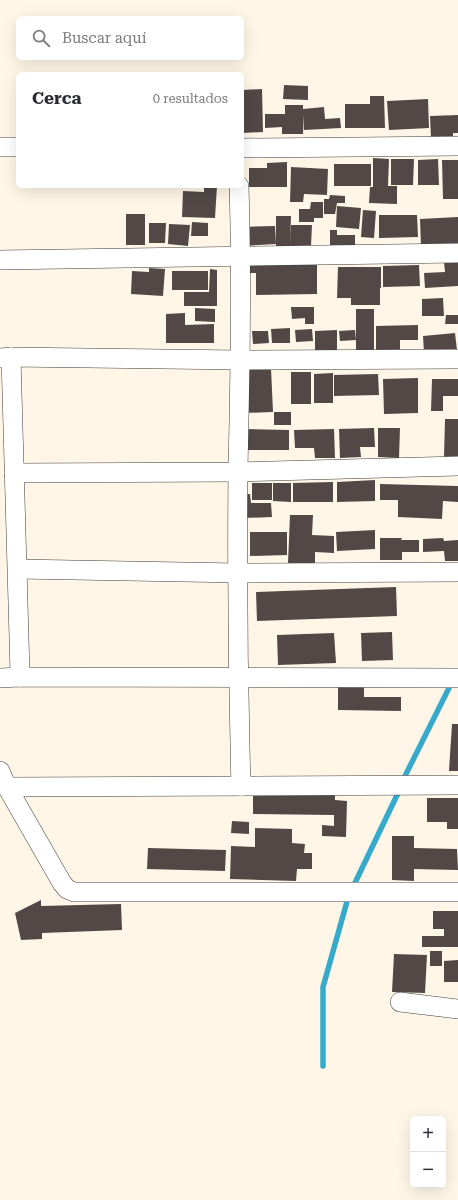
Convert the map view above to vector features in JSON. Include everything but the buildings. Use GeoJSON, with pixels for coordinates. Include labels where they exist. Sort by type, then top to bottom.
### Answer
{"type":"FeatureCollection","features":[{"type":"Feature","properties":{"kind":"street"},"geometry":{"type":"LineString","coordinates":[[244,148],[458,146]]}},
{"type":"Feature","properties":{"kind":"street"},"geometry":{"type":"LineString","coordinates":[[0,147],[16,147]]}},
{"type":"Feature","properties":{"kind":"street"},"geometry":{"type":"LineString","coordinates":[[239,188],[241,256],[238,472],[238,678],[241,786]]}},
{"type":"Feature","properties":{"kind":"street"},"geometry":{"type":"LineString","coordinates":[[0,260],[458,253]]}},
{"type":"Feature","properties":{"kind":"street"},"geometry":{"type":"LineString","coordinates":[[20,677],[14,473],[6,357],[240,360],[458,359]]}},
{"type":"Feature","properties":{"kind":"street"},"geometry":{"type":"LineString","coordinates":[[14,473],[238,472],[458,466]]}},
{"type":"Feature","properties":{"kind":"street"},"geometry":{"type":"LineString","coordinates":[[18,570],[239,573],[458,572]]}},
{"type":"Feature","properties":{"kind":"street"},"geometry":{"type":"LineString","coordinates":[[0,678],[458,678]]}},
{"type":"Feature","properties":{"kind":"street"},"geometry":{"type":"LineString","coordinates":[[4,779],[241,786],[458,785]]}},
{"type":"Feature","properties":{"kind":"street"},"geometry":{"type":"LineString","coordinates":[[4,779],[62,883],[67,889],[74,892],[458,892]]}},
{"type":"Feature","properties":{"kind":"street"},"geometry":{"type":"LineString","coordinates":[[400,1002],[458,1009]]}},
{"type":"Feature","properties":{"kind":"waterway"},"geometry":{"type":"LineString","coordinates":[[404,778],[452,682]]}},
{"type":"Feature","properties":{"kind":"waterway"},"geometry":{"type":"LineString","coordinates":[[353,887],[400,789]]}},
{"type":"Feature","properties":{"kind":"waterway"},"geometry":{"type":"LineString","coordinates":[[323,1066],[323,987],[348,898]]}}]}
